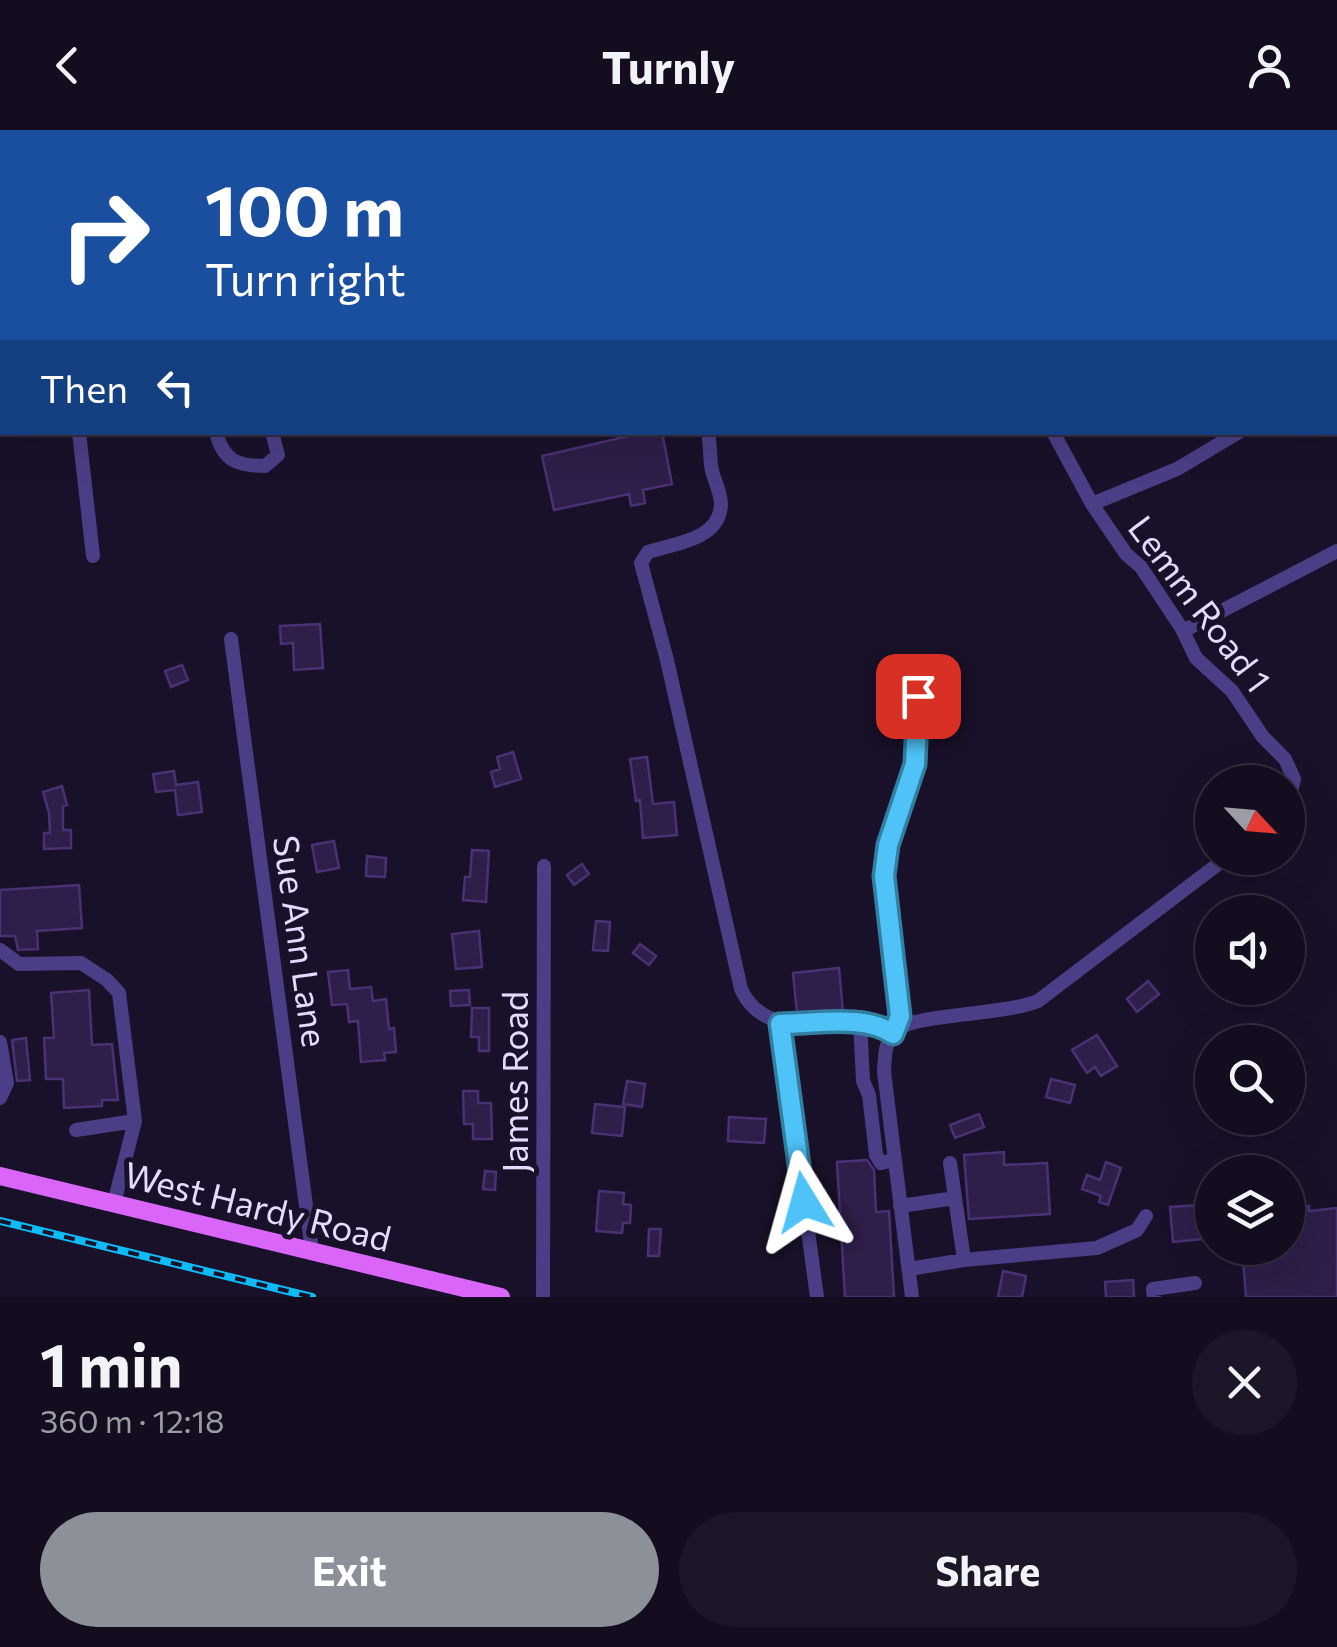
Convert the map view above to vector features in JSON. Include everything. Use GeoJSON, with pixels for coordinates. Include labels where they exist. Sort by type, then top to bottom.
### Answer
{"type":"FeatureCollection","features":[{"type":"Feature","properties":{"kind":"main road","name":"West Hardy Road"},"geometry":{"type":"LineString","coordinates":[[0,1176],[502,1297]]}},
{"type":"Feature","properties":{"kind":"street"},"geometry":{"type":"LineString","coordinates":[[79,435],[93,556]]}},
{"type":"Feature","properties":{"kind":"street"},"geometry":{"type":"LineString","coordinates":[[217,435],[227,458],[240,465],[265,466],[278,455],[273,435]]}},
{"type":"Feature","properties":{"kind":"street"},"geometry":{"type":"LineString","coordinates":[[708,435],[710,466],[722,505],[717,522],[712,530],[684,543],[648,552],[641,564],[667,660],[741,989],[747,1002],[780,1024],[860,1020],[895,1032]]}},
{"type":"Feature","properties":{"kind":"street","name":"Lemm Road 1"},"geometry":{"type":"LineString","coordinates":[[1055,435],[1092,504],[1126,554],[1140,567],[1196,658],[1232,691],[1287,765]]}},
{"type":"Feature","properties":{"kind":"street"},"geometry":{"type":"LineString","coordinates":[[1092,504],[1177,470],[1233,435]]}},
{"type":"Feature","properties":{"kind":"street"},"geometry":{"type":"LineString","coordinates":[[1182,631],[1337,551]]}},
{"type":"Feature","properties":{"kind":"street","name":"Sue Ann Lane"},"geometry":{"type":"LineString","coordinates":[[231,639],[312,1252]]}},
{"type":"Feature","properties":{"kind":"street"},"geometry":{"type":"LineString","coordinates":[[912,1297],[884,1072],[885,1048],[900,1016],[884,876],[888,845],[915,764],[918,696]]}},
{"type":"Feature","properties":{"kind":"street","name":"James Road"},"geometry":{"type":"LineString","coordinates":[[542,1297],[544,866]]}},
{"type":"Feature","properties":{"kind":"street"},"geometry":{"type":"LineString","coordinates":[[895,1032],[913,1022],[1007,1011],[1038,1001],[1204,875]]}},
{"type":"Feature","properties":{"kind":"street"},"geometry":{"type":"LineString","coordinates":[[0,950],[19,964],[82,964],[119,992],[135,1121],[114,1203]]}},
{"type":"Feature","properties":{"kind":"street"},"geometry":{"type":"LineString","coordinates":[[860,1020],[863,1081],[876,1154],[881,1163],[894,1160]]}},
{"type":"Feature","properties":{"kind":"street"},"geometry":{"type":"LineString","coordinates":[[780,1024],[817,1297]]}},
{"type":"Feature","properties":{"kind":"street"},"geometry":{"type":"LineString","coordinates":[[0,1042],[6,1083],[0,1098]]}},
{"type":"Feature","properties":{"kind":"street"},"geometry":{"type":"LineString","coordinates":[[76,1130],[135,1121]]}},
{"type":"Feature","properties":{"kind":"street"},"geometry":{"type":"LineString","coordinates":[[950,1163],[964,1260]]}},
{"type":"Feature","properties":{"kind":"street"},"geometry":{"type":"LineString","coordinates":[[900,1206],[955,1198]]}},
{"type":"Feature","properties":{"kind":"street"},"geometry":{"type":"LineString","coordinates":[[909,1269],[1096,1248],[1137,1230],[1146,1216]]}},
{"type":"Feature","properties":{"kind":"street"},"geometry":{"type":"LineString","coordinates":[[1154,1297],[1153,1289],[1195,1283]]}},
{"type":"Feature","properties":{"kind":"building"},"geometry":{"type":"Polygon","coordinates":[[[633,435],[663,435],[672,484],[643,490],[645,503],[631,506],[629,494],[554,510],[542,456],[633,435]]]}},
{"type":"Feature","properties":{"kind":"building"},"geometry":{"type":"Polygon","coordinates":[[[320,624],[323,668],[294,670],[293,643],[281,644],[280,626],[320,624]]]}},
{"type":"Feature","properties":{"kind":"building"},"geometry":{"type":"Polygon","coordinates":[[[182,665],[188,680],[171,687],[165,671],[182,665]]]}},
{"type":"Feature","properties":{"kind":"building"},"geometry":{"type":"Polygon","coordinates":[[[513,752],[521,779],[495,787],[491,772],[500,769],[497,757],[513,752]]]}},
{"type":"Feature","properties":{"kind":"building"},"geometry":{"type":"Polygon","coordinates":[[[647,757],[653,804],[674,802],[677,835],[643,838],[640,800],[636,801],[630,759],[647,757]]]}},
{"type":"Feature","properties":{"kind":"building"},"geometry":{"type":"Polygon","coordinates":[[[174,771],[176,785],[198,782],[202,812],[178,815],[175,790],[156,792],[153,774],[174,771]]]}},
{"type":"Feature","properties":{"kind":"building"},"geometry":{"type":"Polygon","coordinates":[[[62,786],[67,805],[63,806],[63,830],[71,830],[71,848],[44,849],[44,833],[50,833],[43,792],[62,786]]]}},
{"type":"Feature","properties":{"kind":"building"},"geometry":{"type":"Polygon","coordinates":[[[334,841],[339,868],[317,872],[312,845],[334,841]]]}},
{"type":"Feature","properties":{"kind":"building"},"geometry":{"type":"Polygon","coordinates":[[[472,850],[489,851],[486,902],[463,900],[472,850]]]}},
{"type":"Feature","properties":{"kind":"building"},"geometry":{"type":"Polygon","coordinates":[[[367,856],[386,858],[385,877],[366,876],[367,856]]]}},
{"type":"Feature","properties":{"kind":"building"},"geometry":{"type":"Polygon","coordinates":[[[582,864],[589,874],[574,885],[567,875],[582,864]]]}},
{"type":"Feature","properties":{"kind":"building"},"geometry":{"type":"Polygon","coordinates":[[[79,885],[82,928],[37,931],[38,949],[18,950],[15,936],[0,936],[0,890],[79,885]]]}},
{"type":"Feature","properties":{"kind":"building"},"geometry":{"type":"Polygon","coordinates":[[[596,921],[610,922],[608,951],[593,950],[596,921]]]}},
{"type":"Feature","properties":{"kind":"building"},"geometry":{"type":"Polygon","coordinates":[[[479,931],[482,967],[456,969],[452,934],[479,931]]]}},
{"type":"Feature","properties":{"kind":"building"},"geometry":{"type":"Polygon","coordinates":[[[640,944],[656,956],[649,965],[633,953],[640,944]]]}},
{"type":"Feature","properties":{"kind":"building"},"geometry":{"type":"Polygon","coordinates":[[[839,968],[843,1013],[797,1013],[793,973],[839,968]]]}},
{"type":"Feature","properties":{"kind":"building"},"geometry":{"type":"Polygon","coordinates":[[[348,970],[350,989],[371,987],[373,1001],[386,999],[396,1052],[384,1053],[385,1060],[361,1062],[358,1021],[349,1022],[347,1004],[332,1005],[328,972],[348,970]]]}},
{"type":"Feature","properties":{"kind":"building"},"geometry":{"type":"Polygon","coordinates":[[[1148,981],[1159,994],[1137,1012],[1127,999],[1148,981]]]}},
{"type":"Feature","properties":{"kind":"building"},"geometry":{"type":"Polygon","coordinates":[[[89,990],[92,1045],[112,1044],[118,1100],[102,1100],[102,1106],[64,1108],[63,1079],[46,1079],[44,1038],[54,1038],[51,993],[89,990]]]}},
{"type":"Feature","properties":{"kind":"building"},"geometry":{"type":"Polygon","coordinates":[[[469,990],[470,1005],[451,1006],[450,991],[469,990]]]}},
{"type":"Feature","properties":{"kind":"building"},"geometry":{"type":"Polygon","coordinates":[[[472,1008],[489,1008],[489,1051],[479,1051],[479,1037],[471,1037],[472,1008]]]}},
{"type":"Feature","properties":{"kind":"building"},"geometry":{"type":"Polygon","coordinates":[[[1097,1035],[1117,1066],[1101,1076],[1095,1067],[1087,1073],[1072,1050],[1097,1035]]]}},
{"type":"Feature","properties":{"kind":"building"},"geometry":{"type":"Polygon","coordinates":[[[26,1038],[30,1080],[17,1081],[12,1040],[26,1038]]]}},
{"type":"Feature","properties":{"kind":"building"},"geometry":{"type":"Polygon","coordinates":[[[1051,1079],[1075,1085],[1070,1103],[1046,1097],[1051,1079]]]}},
{"type":"Feature","properties":{"kind":"building"},"geometry":{"type":"Polygon","coordinates":[[[627,1081],[645,1084],[642,1107],[623,1104],[627,1081]]]}},
{"type":"Feature","properties":{"kind":"building"},"geometry":{"type":"Polygon","coordinates":[[[463,1091],[478,1091],[478,1103],[491,1103],[492,1139],[473,1139],[473,1124],[464,1124],[463,1091]]]}},
{"type":"Feature","properties":{"kind":"building"},"geometry":{"type":"Polygon","coordinates":[[[595,1104],[625,1107],[622,1136],[592,1133],[595,1104]]]}},
{"type":"Feature","properties":{"kind":"building"},"geometry":{"type":"Polygon","coordinates":[[[979,1114],[984,1127],[955,1138],[950,1125],[979,1114]]]}},
{"type":"Feature","properties":{"kind":"building"},"geometry":{"type":"Polygon","coordinates":[[[729,1117],[766,1119],[764,1143],[728,1141],[729,1117]]]}},
{"type":"Feature","properties":{"kind":"building"},"geometry":{"type":"Polygon","coordinates":[[[1004,1152],[1004,1165],[1047,1163],[1050,1214],[969,1219],[964,1155],[1004,1152]]]}},
{"type":"Feature","properties":{"kind":"building"},"geometry":{"type":"Polygon","coordinates":[[[867,1160],[874,1170],[876,1212],[889,1211],[894,1297],[845,1297],[837,1162],[867,1160]]]}},
{"type":"Feature","properties":{"kind":"building"},"geometry":{"type":"Polygon","coordinates":[[[1106,1162],[1121,1168],[1108,1205],[1099,1202],[1101,1196],[1082,1189],[1087,1175],[1100,1180],[1106,1162]]]}},
{"type":"Feature","properties":{"kind":"building"},"geometry":{"type":"Polygon","coordinates":[[[485,1171],[496,1172],[495,1190],[483,1189],[485,1171]]]}},
{"type":"Feature","properties":{"kind":"building"},"geometry":{"type":"Polygon","coordinates":[[[599,1191],[624,1193],[623,1204],[631,1205],[630,1223],[623,1223],[622,1233],[596,1231],[599,1191]]]}},
{"type":"Feature","properties":{"kind":"building"},"geometry":{"type":"Polygon","coordinates":[[[1195,1205],[1195,1240],[1173,1242],[1170,1207],[1195,1205]]]}},
{"type":"Feature","properties":{"kind":"building"},"geometry":{"type":"Polygon","coordinates":[[[1305,1206],[1309,1206],[1309,1211],[1337,1208],[1337,1297],[1246,1297],[1243,1265],[1305,1265],[1305,1206]]]}},
{"type":"Feature","properties":{"kind":"building"},"geometry":{"type":"Polygon","coordinates":[[[649,1229],[661,1229],[659,1256],[648,1256],[649,1229]]]}},
{"type":"Feature","properties":{"kind":"building"},"geometry":{"type":"Polygon","coordinates":[[[1003,1271],[1026,1276],[1022,1297],[998,1297],[1003,1271]]]}},
{"type":"Feature","properties":{"kind":"building"},"geometry":{"type":"Polygon","coordinates":[[[1133,1280],[1134,1297],[1106,1297],[1105,1282],[1133,1280]]]}},
{"type":"Feature","properties":{"kind":"railway"},"geometry":{"type":"LineString","coordinates":[[0,1221],[312,1297]]}},
{"type":"Feature","properties":{"kind":"route"},"geometry":{"type":"LineString","coordinates":[[804,1202],[780,1024],[860,1020],[893,1034],[897,1029],[900,1016],[884,876],[888,845],[918,749],[918,696]]}}]}
